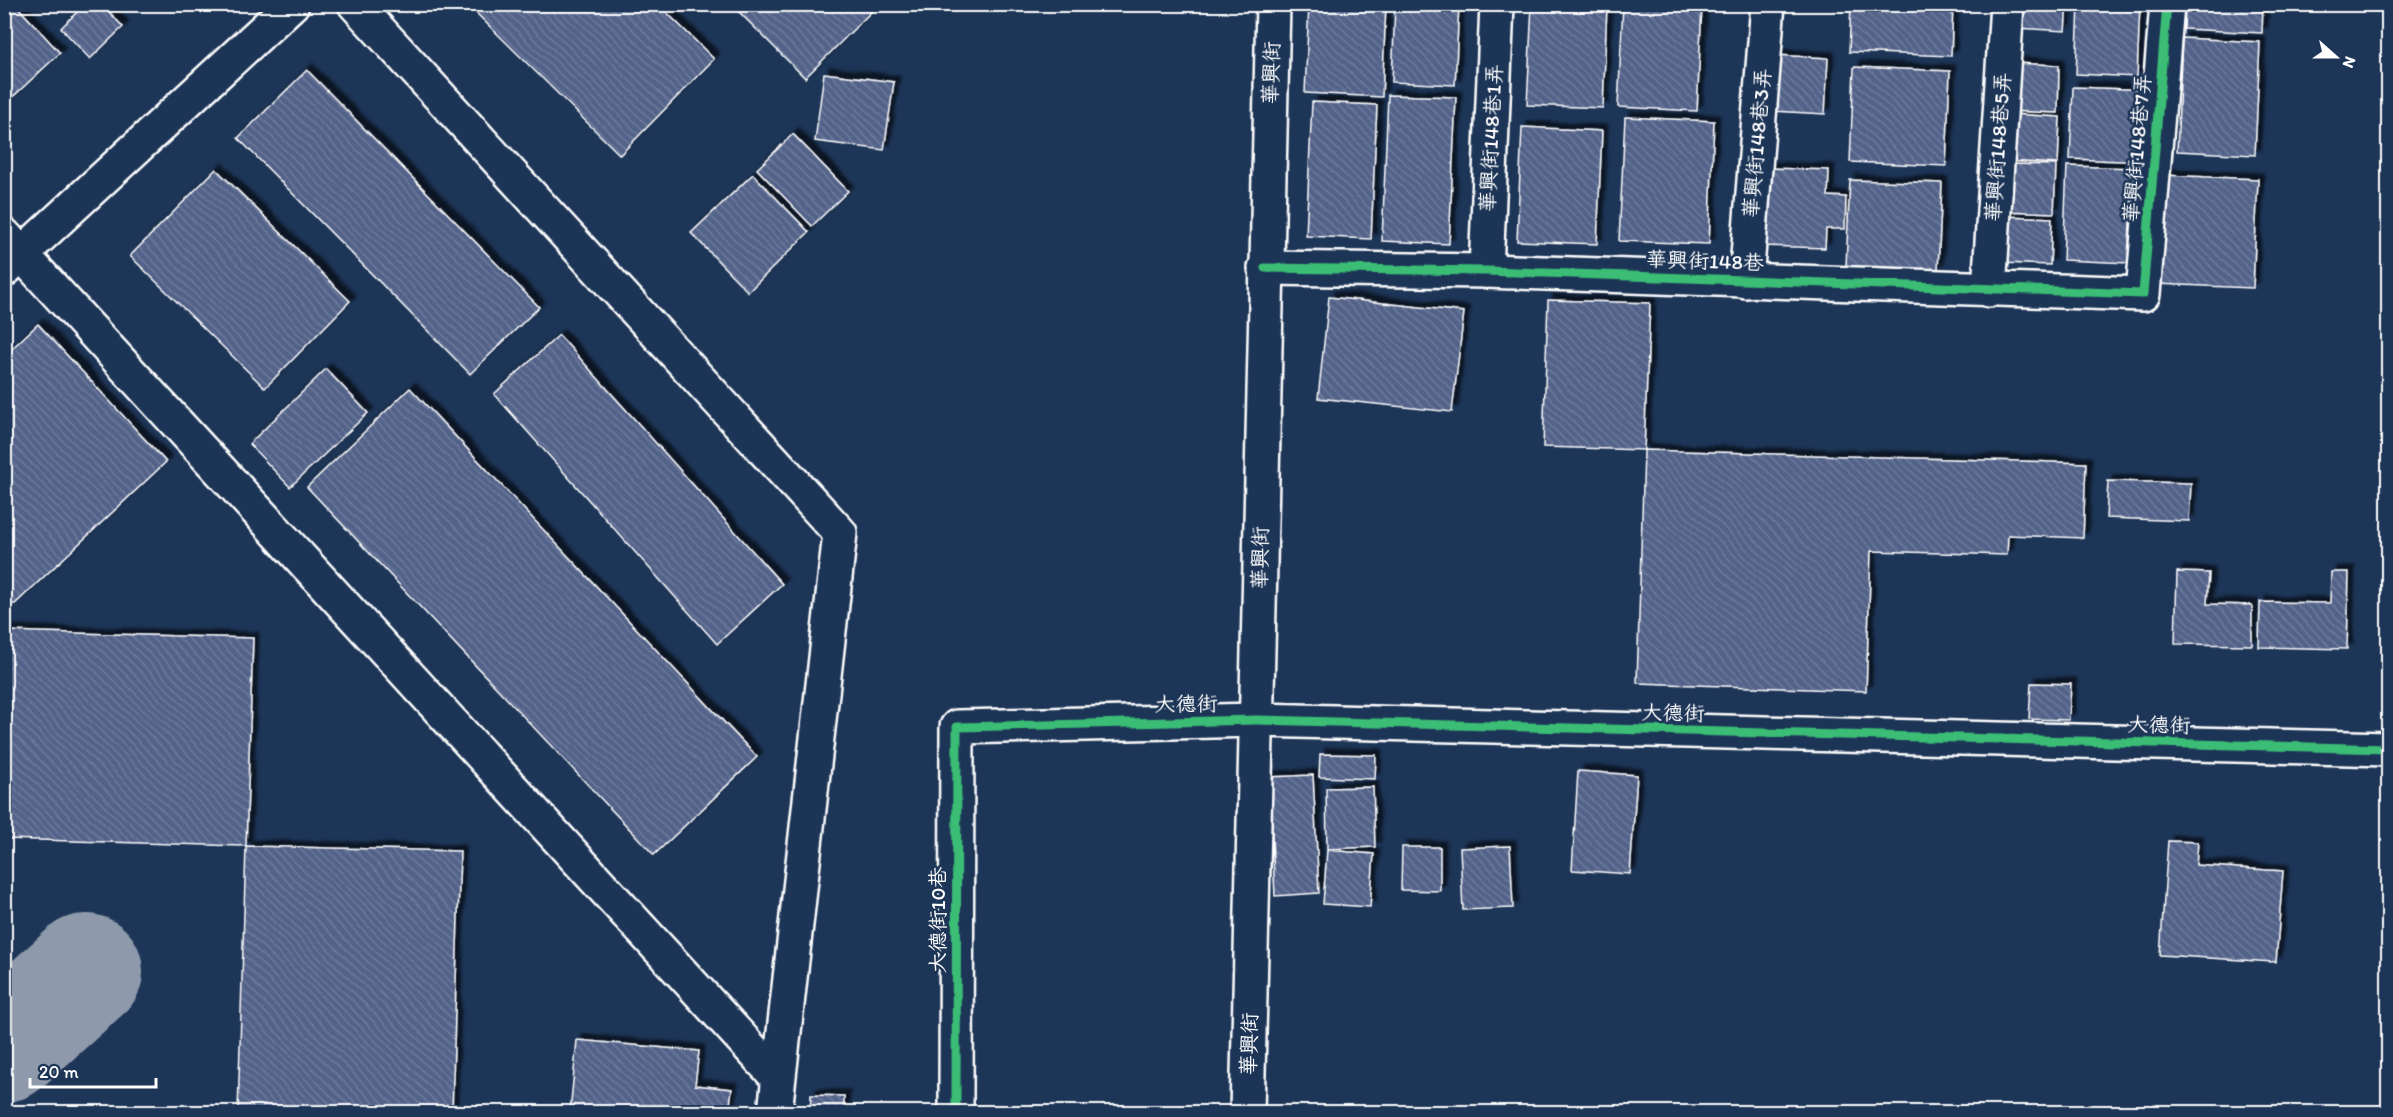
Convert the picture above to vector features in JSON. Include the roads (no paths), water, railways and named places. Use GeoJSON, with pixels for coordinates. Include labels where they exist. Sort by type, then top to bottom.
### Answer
{"type":"FeatureCollection","features":[{"type":"Feature","properties":{"kind":"street"},"geometry":{"type":"LineString","coordinates":[[292,4],[10,253],[778,1078]]}},
{"type":"Feature","properties":{"kind":"street"},"geometry":{"type":"LineString","coordinates":[[355,4],[840,533],[775,1113]]}},
{"type":"Feature","properties":{"kind":"street","name":"華興街"},"geometry":{"type":"LineString","coordinates":[[1247,1113],[1258,720],[1265,268],[1273,4]]}},
{"type":"Feature","properties":{"kind":"street","name":"華興街148巷1弄"},"geometry":{"type":"LineString","coordinates":[[1486,271],[1497,4]]}},
{"type":"Feature","properties":{"kind":"street","name":"華興街148巷3弄"},"geometry":{"type":"LineString","coordinates":[[1746,280],[1768,4]]}},
{"type":"Feature","properties":{"kind":"street","name":"華興街148巷5弄"},"geometry":{"type":"LineString","coordinates":[[1989,290],[2007,4]]}},
{"type":"Feature","properties":{"kind":"street","name":"華興街148巷7弄"},"geometry":{"type":"LineString","coordinates":[[2144,294],[2167,4]]}},
{"type":"Feature","properties":{"kind":"street","name":"華興街148巷"},"geometry":{"type":"LineString","coordinates":[[1265,268],[1486,271],[2144,294]]}},
{"type":"Feature","properties":{"kind":"street","name":"大德街"},"geometry":{"type":"LineString","coordinates":[[957,727],[1258,720],[2388,749]]}},
{"type":"Feature","properties":{"kind":"street","name":"大德街10巷"},"geometry":{"type":"LineString","coordinates":[[956,1113],[957,727]]}}]}
